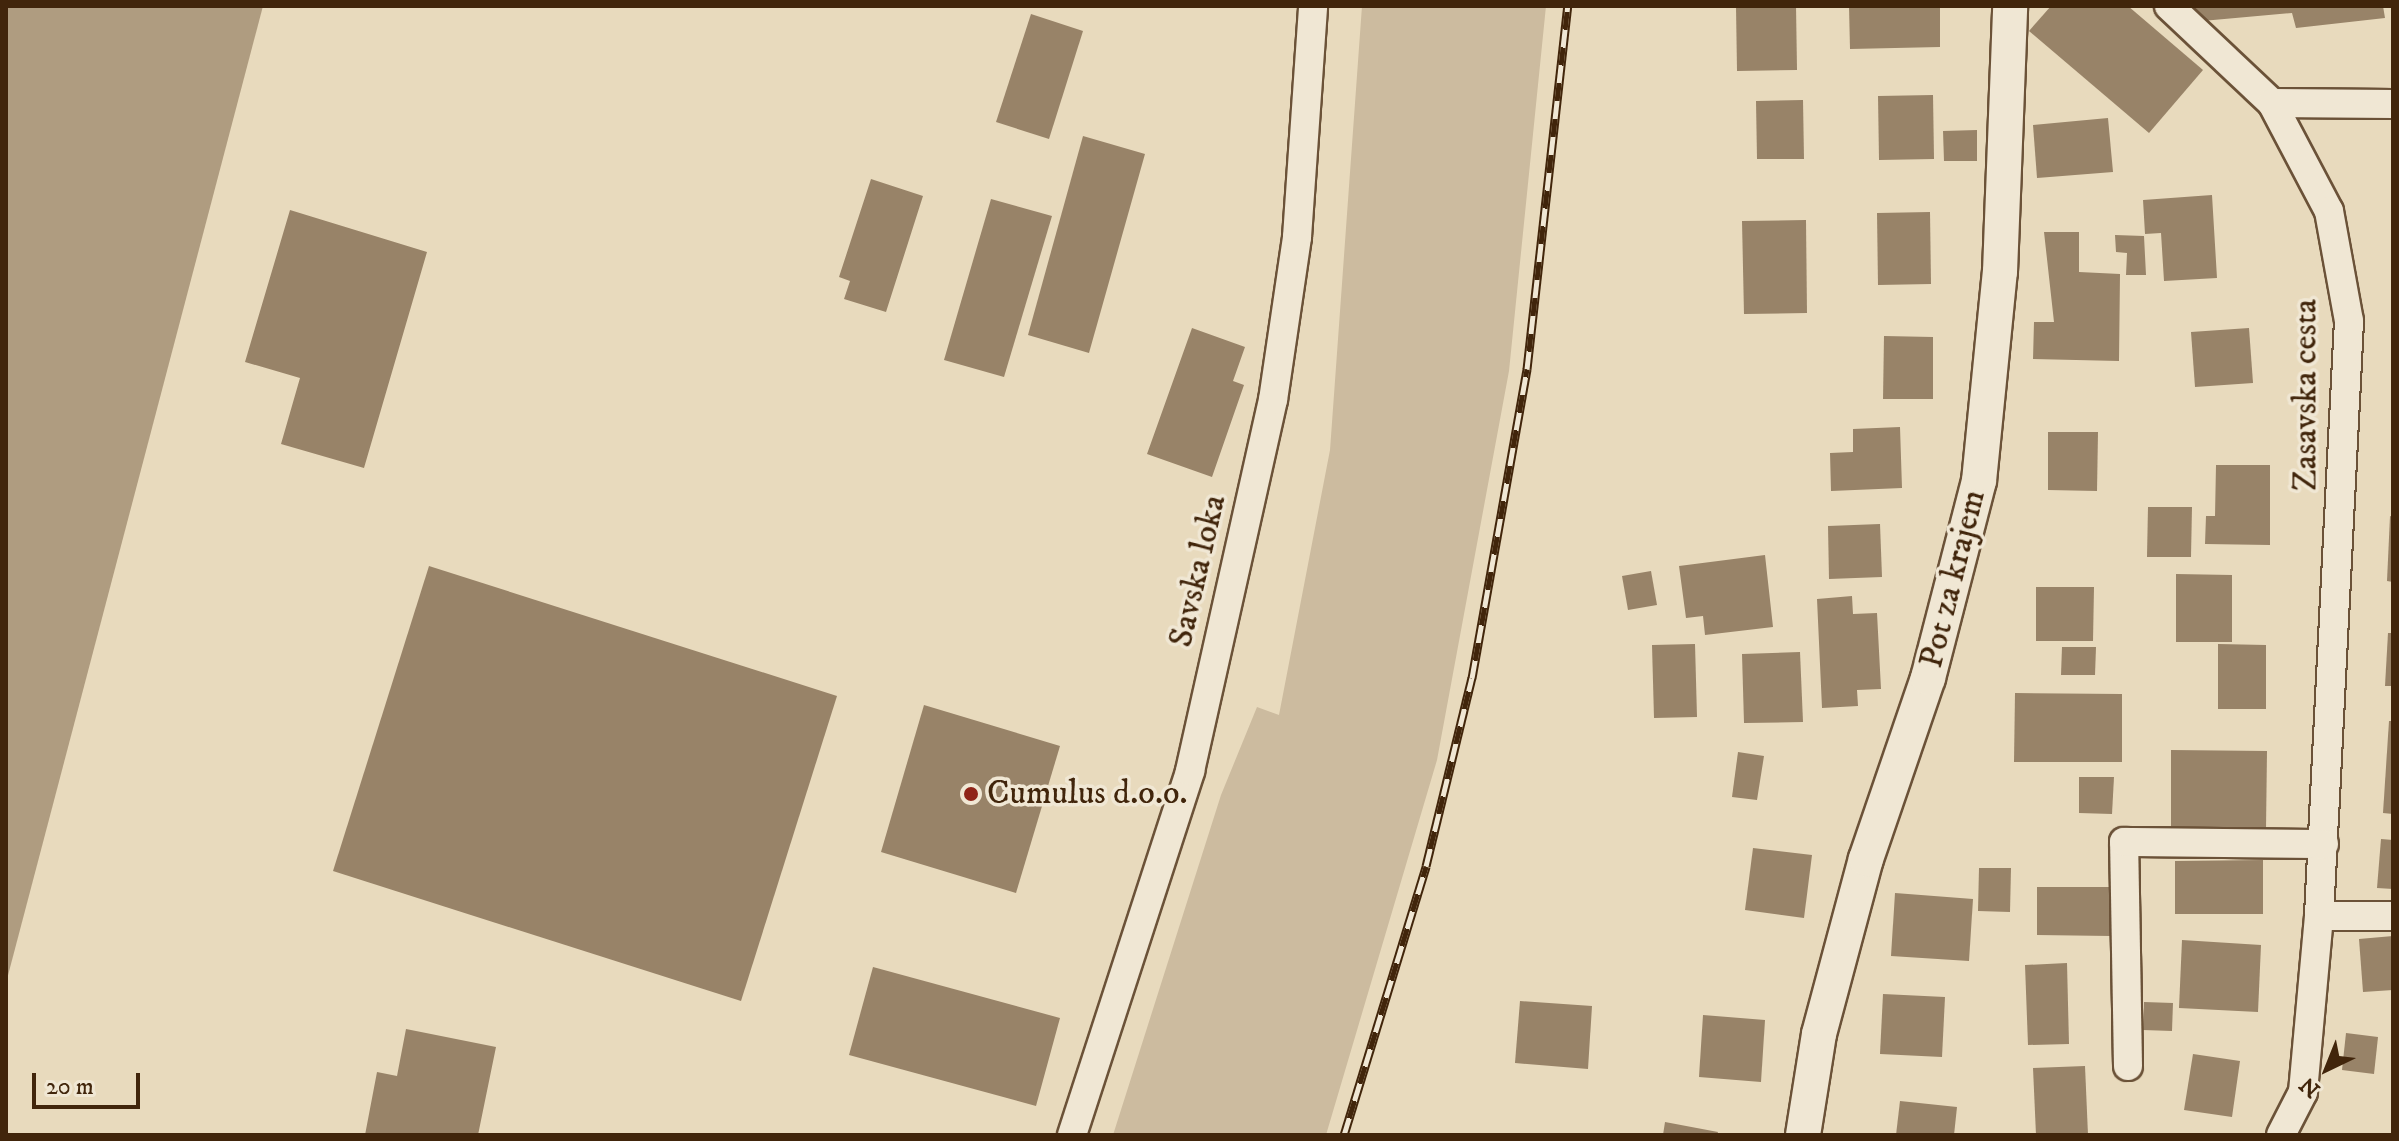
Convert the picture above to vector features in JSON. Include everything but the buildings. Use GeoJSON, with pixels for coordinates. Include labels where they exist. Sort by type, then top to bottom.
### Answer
{"type":"FeatureCollection","features":[{"type":"Feature","properties":{"kind":"street","name":"Savska loka"},"geometry":{"type":"LineString","coordinates":[[1072,1135],[1190,771],[1273,400],[1297,237],[1313,6]]}},
{"type":"Feature","properties":{"kind":"street","name":"Pot za krajem"},"geometry":{"type":"LineString","coordinates":[[1803,1135],[1819,1034],[1936,650],[1979,481],[2000,272],[2010,6]]}},
{"type":"Feature","properties":{"kind":"street","name":"Zasavska cesta"},"geometry":{"type":"LineString","coordinates":[[2169,6],[2272,103],[2329,211],[2349,321],[2319,916],[2303,1092],[2281,1135]]}},
{"type":"Feature","properties":{"kind":"street"},"geometry":{"type":"LineString","coordinates":[[2272,103],[2393,104]]}},
{"type":"Feature","properties":{"kind":"street"},"geometry":{"type":"LineString","coordinates":[[2128,1066],[2124,842],[2324,844]]}},
{"type":"Feature","properties":{"kind":"street"},"geometry":{"type":"LineString","coordinates":[[2319,916],[2393,916]]}},
{"type":"Feature","properties":{"kind":"shaded area"},"geometry":{"type":"Polygon","coordinates":[[[6,6],[263,6],[6,983],[6,6]]]}},
{"type":"Feature","properties":{"kind":"shaded area"},"geometry":{"type":"Polygon","coordinates":[[[1362,6],[1546,6],[1509,371],[1437,760],[1326,1135],[1113,1135],[1221,795],[1257,707],[1279,715],[1330,450],[1362,6]]]}},
{"type":"Feature","properties":{"kind":"railway"},"geometry":{"type":"LineString","coordinates":[[1344,1135],[1426,866],[1472,678],[1527,369],[1568,6]]}},
{"type":"Feature","properties":{"kind":"place","name":"Cumulus d.o.o."},"geometry":{"type":"Point","coordinates":[971,794]}}]}
